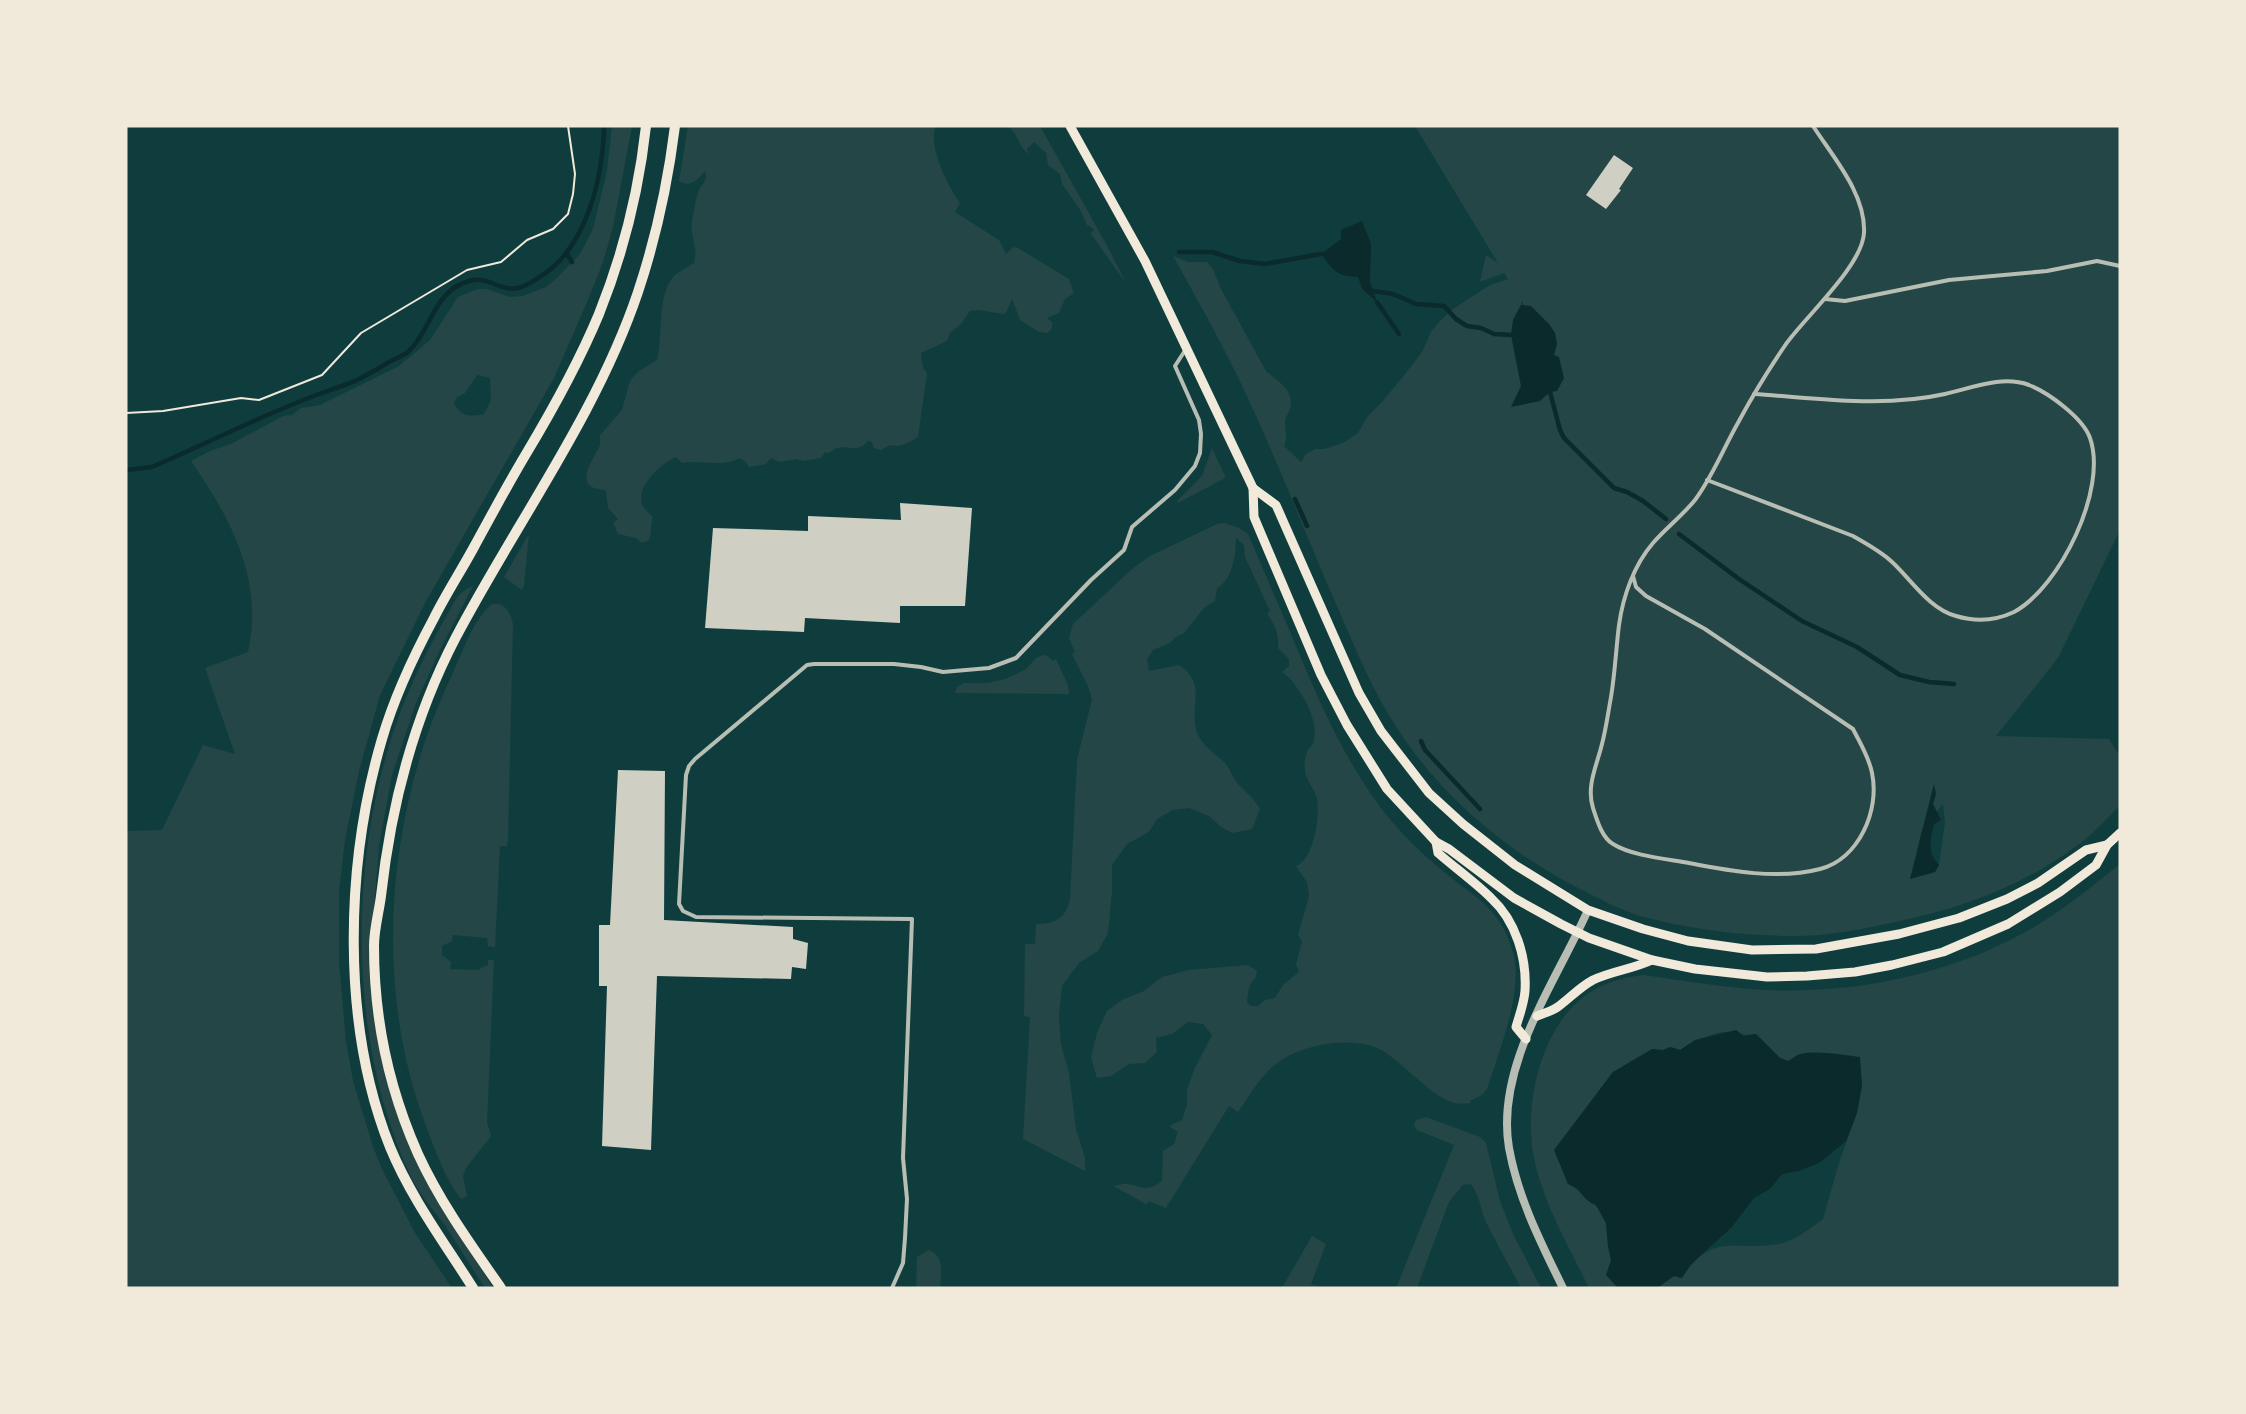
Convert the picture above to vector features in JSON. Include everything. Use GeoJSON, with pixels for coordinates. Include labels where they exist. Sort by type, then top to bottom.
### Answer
{"type":"FeatureCollection","features":[{"type":"Feature","properties":{"kind":"main road"},"geometry":{"type":"LineString","coordinates":[[473,1288],[439,1237],[402,1174],[383,1130],[367,1075],[356,1001],[355,960],[356,888],[362,832],[382,737],[413,659],[434,617],[542,429],[598,315],[632,212],[639,181],[646,126]]}},
{"type":"Feature","properties":{"kind":"main road"},"geometry":{"type":"LineString","coordinates":[[501,1288],[439,1194],[418,1154],[397,1099],[383,1039],[376,991],[374,941],[383,871],[397,794],[415,728],[426,699],[456,637],[590,400],[619,340],[638,292],[663,202],[675,126]]}},
{"type":"Feature","properties":{"kind":"main road"},"geometry":{"type":"LineString","coordinates":[[1070,126],[1134,240],[1253,488],[1254,517],[1336,706],[1387,789],[1436,842],[1449,849],[1514,898],[1577,932],[1652,960],[1695,969],[1767,976],[1807,976],[1855,972],[1916,960],[1982,937],[2036,908],[2096,865],[2107,846],[2120,833]]}},
{"type":"Feature","properties":{"kind":"main road"},"geometry":{"type":"LineString","coordinates":[[1253,488],[1276,505],[1359,693],[1394,749],[1430,793],[1479,838],[1515,865],[1588,910],[1643,929],[1688,941],[1752,950],[1816,949],[1907,932],[1970,914],[2038,883],[2086,850],[2107,846]]}},
{"type":"Feature","properties":{"kind":"main road"},"geometry":{"type":"LineString","coordinates":[[1436,842],[1438,853],[1492,898],[1511,924],[1519,943],[1525,968],[1523,1003],[1516,1027],[1526,1040]]}},
{"type":"Feature","properties":{"kind":"main road"},"geometry":{"type":"LineString","coordinates":[[1537,1016],[1557,1008],[1581,987],[1598,978],[1652,960]]}},
{"type":"Feature","properties":{"kind":"street"},"geometry":{"type":"LineString","coordinates":[[1563,1288],[1527,1211],[1509,1148],[1507,1126],[1510,1090],[1517,1062],[1588,910]]}},
{"type":"Feature","properties":{"kind":"lane"},"geometry":{"type":"LineString","coordinates":[[1633,576],[1636,587],[1646,596],[1705,629],[1853,729],[1872,773],[1874,800],[1867,826],[1852,848],[1837,861],[1817,870],[1765,873],[1720,869],[1635,852],[1612,844],[1604,834],[1592,804],[1591,788],[1593,771],[1601,747],[1611,700],[1619,621],[1629,583],[1642,558],[1652,545],[1695,500],[1754,394],[1786,343],[1861,249],[1864,233],[1863,218],[1850,183],[1813,126]]}},
{"type":"Feature","properties":{"kind":"lane"},"geometry":{"type":"LineString","coordinates":[[1824,298],[1845,301],[1949,280],[2046,271],[2097,261],[2120,266]]}},
{"type":"Feature","properties":{"kind":"lane"},"geometry":{"type":"LineString","coordinates":[[892,1288],[903,1263],[905,1238],[907,1199],[903,1158],[912,919],[696,917],[683,910],[679,904],[686,775],[692,762],[708,747],[807,665],[814,663],[894,664],[943,672],[988,668],[1016,658],[1091,580],[1124,550],[1132,526],[1187,477],[1200,453],[1201,434],[1199,420],[1175,366],[1186,349]]}},
{"type":"Feature","properties":{"kind":"lane"},"geometry":{"type":"LineString","coordinates":[[1707,480],[1853,536],[1892,562],[1937,608],[1953,616],[1972,620],[1993,620],[2014,611],[2033,597],[2065,559],[2076,537],[2086,508],[2092,478],[2094,455],[2090,438],[2083,424],[2047,395],[2029,385],[2008,382],[1978,385],[1945,394],[1896,402],[1754,394]]}},
{"type":"Feature","properties":{"kind":"path"},"geometry":{"type":"LineString","coordinates":[[126,413],[163,411],[241,398],[259,400],[322,375],[361,333],[467,270],[501,262],[527,240],[553,229],[568,214],[573,194],[575,174],[568,126]]}},
{"type":"Feature","properties":{"kind":"shaded area"},"geometry":{"type":"Polygon","coordinates":[[[612,126],[632,126],[613,227],[590,295],[554,378],[426,601],[380,695],[359,771],[345,840],[339,891],[339,962],[346,1041],[353,1081],[382,1169],[415,1233],[452,1288],[126,1288],[126,831],[162,830],[203,745],[235,754],[205,668],[248,652],[252,626],[248,575],[240,551],[219,505],[191,461],[233,443],[283,416],[292,415],[301,408],[320,405],[399,366],[430,340],[458,297],[477,289],[487,289],[510,297],[523,296],[546,287],[580,254],[593,229],[607,171],[612,126]],[[477,375],[465,393],[457,397],[454,403],[460,411],[470,416],[484,414],[491,400],[490,378],[477,375]]]}},
{"type":"Feature","properties":{"kind":"shaded area"},"geometry":{"type":"Polygon","coordinates":[[[688,126],[936,126],[934,144],[936,155],[960,203],[955,212],[999,240],[1006,254],[1013,247],[1018,248],[1069,279],[1074,293],[1065,299],[1059,313],[1047,318],[1052,322],[1052,328],[1048,333],[1039,332],[1020,320],[1012,299],[1006,313],[1003,314],[979,310],[970,311],[961,324],[950,333],[947,341],[921,353],[923,368],[927,373],[918,437],[908,443],[898,446],[890,445],[881,450],[874,448],[872,442],[868,441],[856,448],[836,448],[829,453],[825,452],[821,458],[780,462],[771,458],[766,464],[749,467],[739,458],[719,463],[682,463],[676,457],[650,477],[642,492],[643,506],[653,517],[649,540],[642,543],[636,538],[618,534],[613,523],[618,519],[608,508],[606,491],[593,488],[588,483],[587,472],[600,445],[600,435],[622,410],[633,377],[657,360],[663,304],[669,284],[676,274],[694,263],[692,221],[697,195],[706,175],[705,171],[696,180],[687,184],[679,181],[688,126]]]}},
{"type":"Feature","properties":{"kind":"shaded area"},"geometry":{"type":"Polygon","coordinates":[[[1008,126],[1040,126],[1126,283],[1091,234],[1094,229],[1087,225],[1079,208],[1062,184],[1060,174],[1048,165],[1046,153],[1034,142],[1027,149],[1028,154],[1008,126]]]}},
{"type":"Feature","properties":{"kind":"shaded area"},"geometry":{"type":"Polygon","coordinates":[[[1415,126],[2120,126],[2120,530],[2058,658],[1996,736],[2109,739],[2120,756],[2120,806],[2075,847],[2033,874],[1989,895],[1919,917],[1868,928],[1801,936],[1713,930],[1658,921],[1633,914],[1530,860],[1480,822],[1456,801],[1415,754],[1380,700],[1250,403],[1219,339],[1173,256],[1188,262],[1207,262],[1213,269],[1221,289],[1266,371],[1288,391],[1291,402],[1285,421],[1284,446],[1301,462],[1306,454],[1315,449],[1324,449],[1343,443],[1358,433],[1368,416],[1422,352],[1431,332],[1439,322],[1453,309],[1490,285],[1508,279],[1504,273],[1480,282],[1486,255],[1498,263],[1415,126]],[[1521,300],[1521,305],[1513,320],[1516,362],[1532,319],[1521,300]],[[1943,804],[1922,830],[1911,878],[1935,872],[1939,865],[1945,822],[1943,804]]]}},
{"type":"Feature","properties":{"kind":"shaded area"},"geometry":{"type":"Polygon","coordinates":[[[1362,221],[1371,244],[1370,282],[1377,302],[1362,289],[1358,277],[1340,274],[1321,254],[1341,239],[1341,230],[1362,221]]]}},
{"type":"Feature","properties":{"kind":"shaded area"},"geometry":{"type":"Polygon","coordinates":[[[1521,305],[1531,306],[1555,333],[1557,344],[1554,355],[1559,357],[1564,378],[1557,391],[1550,392],[1540,401],[1511,407],[1521,386],[1511,335],[1513,320],[1521,305]]]}},
{"type":"Feature","properties":{"kind":"shaded area"},"geometry":{"type":"Polygon","coordinates":[[[1212,448],[1225,478],[1178,503],[1177,501],[1202,476],[1212,448]]]}},
{"type":"Feature","properties":{"kind":"shaded area"},"geometry":{"type":"Polygon","coordinates":[[[1224,523],[1248,534],[1319,700],[1364,784],[1409,840],[1494,914],[1508,937],[1513,952],[1516,968],[1515,985],[1509,1021],[1487,1089],[1470,1103],[1450,1102],[1441,1097],[1392,1057],[1377,1048],[1364,1044],[1335,1043],[1305,1049],[1279,1062],[1269,1070],[1238,1112],[1229,1106],[1166,1208],[1149,1201],[1146,1204],[1113,1186],[1126,1184],[1148,1188],[1162,1181],[1163,1151],[1174,1144],[1178,1132],[1169,1126],[1182,1120],[1187,1105],[1187,1090],[1194,1070],[1212,1035],[1203,1024],[1188,1022],[1172,1034],[1156,1038],[1157,1052],[1145,1063],[1129,1064],[1111,1076],[1097,1078],[1091,1057],[1097,1033],[1107,1011],[1122,1000],[1144,991],[1162,977],[1189,970],[1248,965],[1257,971],[1248,992],[1247,1002],[1251,1006],[1258,1006],[1265,1000],[1275,998],[1283,985],[1299,972],[1296,964],[1302,942],[1298,935],[1309,896],[1307,882],[1296,866],[1302,862],[1311,846],[1318,816],[1317,799],[1307,778],[1305,766],[1306,754],[1314,740],[1314,722],[1301,693],[1282,672],[1289,666],[1289,659],[1278,648],[1276,630],[1267,614],[1270,611],[1245,557],[1244,545],[1236,538],[1230,572],[1227,579],[1217,588],[1215,601],[1204,608],[1184,633],[1170,643],[1153,650],[1147,659],[1149,671],[1179,665],[1188,672],[1195,687],[1195,720],[1198,735],[1204,744],[1226,764],[1235,780],[1260,809],[1252,829],[1232,833],[1209,816],[1189,808],[1173,810],[1157,819],[1149,832],[1127,844],[1112,865],[1108,933],[1098,951],[1079,963],[1062,986],[1059,1016],[1061,1044],[1069,1073],[1076,1129],[1085,1158],[1085,1171],[1023,1139],[1030,1017],[1024,1016],[1025,944],[1035,944],[1036,924],[1058,919],[1066,911],[1070,899],[1077,760],[1092,699],[1072,654],[1075,652],[1069,638],[1073,624],[1132,569],[1150,556],[1217,524],[1224,523]]]}},
{"type":"Feature","properties":{"kind":"shaded area"},"geometry":{"type":"Polygon","coordinates":[[[529,534],[524,585],[522,590],[504,577],[529,534]]]}},
{"type":"Feature","properties":{"kind":"shaded area"},"geometry":{"type":"Polygon","coordinates":[[[473,586],[416,703],[392,775],[379,846],[372,938],[393,1096],[445,1212],[493,1288],[485,1288],[446,1227],[419,1192],[391,1127],[376,1072],[366,1014],[362,955],[363,896],[369,837],[380,781],[395,727],[415,676],[440,628],[458,596],[473,586]]]}},
{"type":"Feature","properties":{"kind":"shaded area"},"geometry":{"type":"Polygon","coordinates":[[[492,604],[504,607],[509,612],[513,624],[508,839],[507,846],[500,846],[495,947],[488,946],[487,938],[453,935],[452,941],[442,946],[442,955],[451,962],[450,969],[479,970],[488,965],[488,960],[494,960],[487,1122],[491,1136],[466,1168],[463,1176],[467,1196],[461,1199],[450,1183],[437,1154],[409,1071],[398,1015],[393,956],[394,898],[401,840],[413,782],[430,727],[469,637],[479,619],[492,604]]]}},
{"type":"Feature","properties":{"kind":"shaded area"},"geometry":{"type":"Polygon","coordinates":[[[1043,655],[1053,661],[1056,659],[1068,685],[1069,694],[955,693],[957,687],[964,683],[988,683],[1005,679],[1025,670],[1036,658],[1043,655]]]}},
{"type":"Feature","properties":{"kind":"shaded area"},"geometry":{"type":"Polygon","coordinates":[[[1934,784],[1936,794],[1933,804],[1941,820],[1934,824],[1930,846],[1939,865],[1935,872],[1910,879],[1934,784]]]}},
{"type":"Feature","properties":{"kind":"shaded area"},"geometry":{"type":"Polygon","coordinates":[[[2120,864],[2120,1288],[1657,1288],[1674,1276],[1682,1278],[1693,1264],[1712,1249],[1722,1246],[1780,1244],[1800,1235],[1823,1219],[1839,1163],[1857,1113],[1827,1054],[1799,1054],[1788,1061],[1780,1058],[1756,1034],[1722,1032],[1696,1041],[1680,1050],[1671,1047],[1613,1072],[1555,1150],[1568,1184],[1596,1205],[1606,1223],[1608,1246],[1618,1288],[1589,1288],[1546,1199],[1536,1167],[1531,1121],[1533,1096],[1546,1048],[1558,1026],[1572,1008],[1589,993],[1615,981],[1644,975],[1736,988],[1787,991],[1865,985],[1904,978],[1978,954],[2014,938],[2056,913],[2120,864]]]}},
{"type":"Feature","properties":{"kind":"shaded area"},"geometry":{"type":"Polygon","coordinates":[[[1736,1030],[1744,1036],[1756,1034],[1780,1058],[1788,1061],[1799,1055],[1814,1052],[1860,1057],[1862,1086],[1857,1113],[1846,1141],[1819,1163],[1799,1171],[1782,1174],[1770,1189],[1754,1198],[1731,1228],[1690,1265],[1682,1278],[1674,1276],[1657,1288],[1618,1288],[1606,1275],[1611,1260],[1606,1223],[1596,1205],[1568,1184],[1554,1150],[1613,1072],[1652,1049],[1663,1050],[1670,1047],[1680,1050],[1695,1040],[1736,1030]]]}},
{"type":"Feature","properties":{"kind":"shaded area"},"geometry":{"type":"Polygon","coordinates":[[[1426,1117],[1480,1137],[1486,1143],[1500,1201],[1513,1234],[1541,1288],[1521,1288],[1485,1220],[1471,1184],[1463,1185],[1449,1202],[1417,1288],[1396,1288],[1454,1145],[1417,1130],[1414,1125],[1416,1120],[1426,1117]]]}},
{"type":"Feature","properties":{"kind":"shaded area"},"geometry":{"type":"Polygon","coordinates":[[[1312,1236],[1326,1244],[1311,1284],[1322,1288],[1282,1288],[1312,1236]]]}},
{"type":"Feature","properties":{"kind":"shaded area"},"geometry":{"type":"Polygon","coordinates":[[[929,1250],[940,1261],[940,1288],[916,1288],[917,1257],[929,1250]]]}},
{"type":"Feature","properties":{"kind":"building"},"geometry":{"type":"Polygon","coordinates":[[[1614,155],[1633,168],[1619,189],[1621,190],[1606,209],[1586,195],[1614,155]]]}},
{"type":"Feature","properties":{"kind":"building"},"geometry":{"type":"Polygon","coordinates":[[[900,503],[972,508],[965,606],[900,606],[900,623],[805,618],[804,632],[705,628],[713,528],[808,531],[808,516],[901,520],[900,503]]]}},
{"type":"Feature","properties":{"kind":"building"},"geometry":{"type":"Polygon","coordinates":[[[618,770],[665,771],[664,920],[793,927],[793,939],[808,943],[806,969],[792,967],[791,979],[657,976],[651,1150],[602,1146],[607,986],[599,986],[599,925],[610,925],[618,770]]]}},
{"type":"Feature","properties":{"kind":"waterway"},"geometry":{"type":"LineString","coordinates":[[126,470],[152,467],[277,411],[352,382],[402,356],[422,335],[442,299],[467,281],[483,280],[503,287],[518,288],[555,266],[580,232],[589,211],[600,168],[604,126]]}},
{"type":"Feature","properties":{"kind":"waterway"},"geometry":{"type":"LineString","coordinates":[[1179,252],[1212,252],[1240,261],[1265,264],[1321,254]]}},
{"type":"Feature","properties":{"kind":"waterway"},"geometry":{"type":"LineString","coordinates":[[567,254],[572,262]]}},
{"type":"Feature","properties":{"kind":"waterway"},"geometry":{"type":"LineString","coordinates":[[1373,291],[1393,294],[1416,304],[1444,306],[1456,319],[1467,326],[1481,328],[1494,334],[1511,335]]}},
{"type":"Feature","properties":{"kind":"waterway"},"geometry":{"type":"LineString","coordinates":[[1377,302],[1399,334]]}},
{"type":"Feature","properties":{"kind":"waterway"},"geometry":{"type":"LineString","coordinates":[[1550,392],[1564,438],[1614,488],[1643,501],[1666,519]]}},
{"type":"Feature","properties":{"kind":"waterway"},"geometry":{"type":"LineString","coordinates":[[1295,499],[1307,526]]}},
{"type":"Feature","properties":{"kind":"waterway"},"geometry":{"type":"LineString","coordinates":[[1679,534],[1739,579],[1802,621],[1857,647],[1900,675],[1929,682],[1954,684]]}},
{"type":"Feature","properties":{"kind":"waterway"},"geometry":{"type":"LineString","coordinates":[[1421,741],[1425,750],[1480,809]]}}]}
